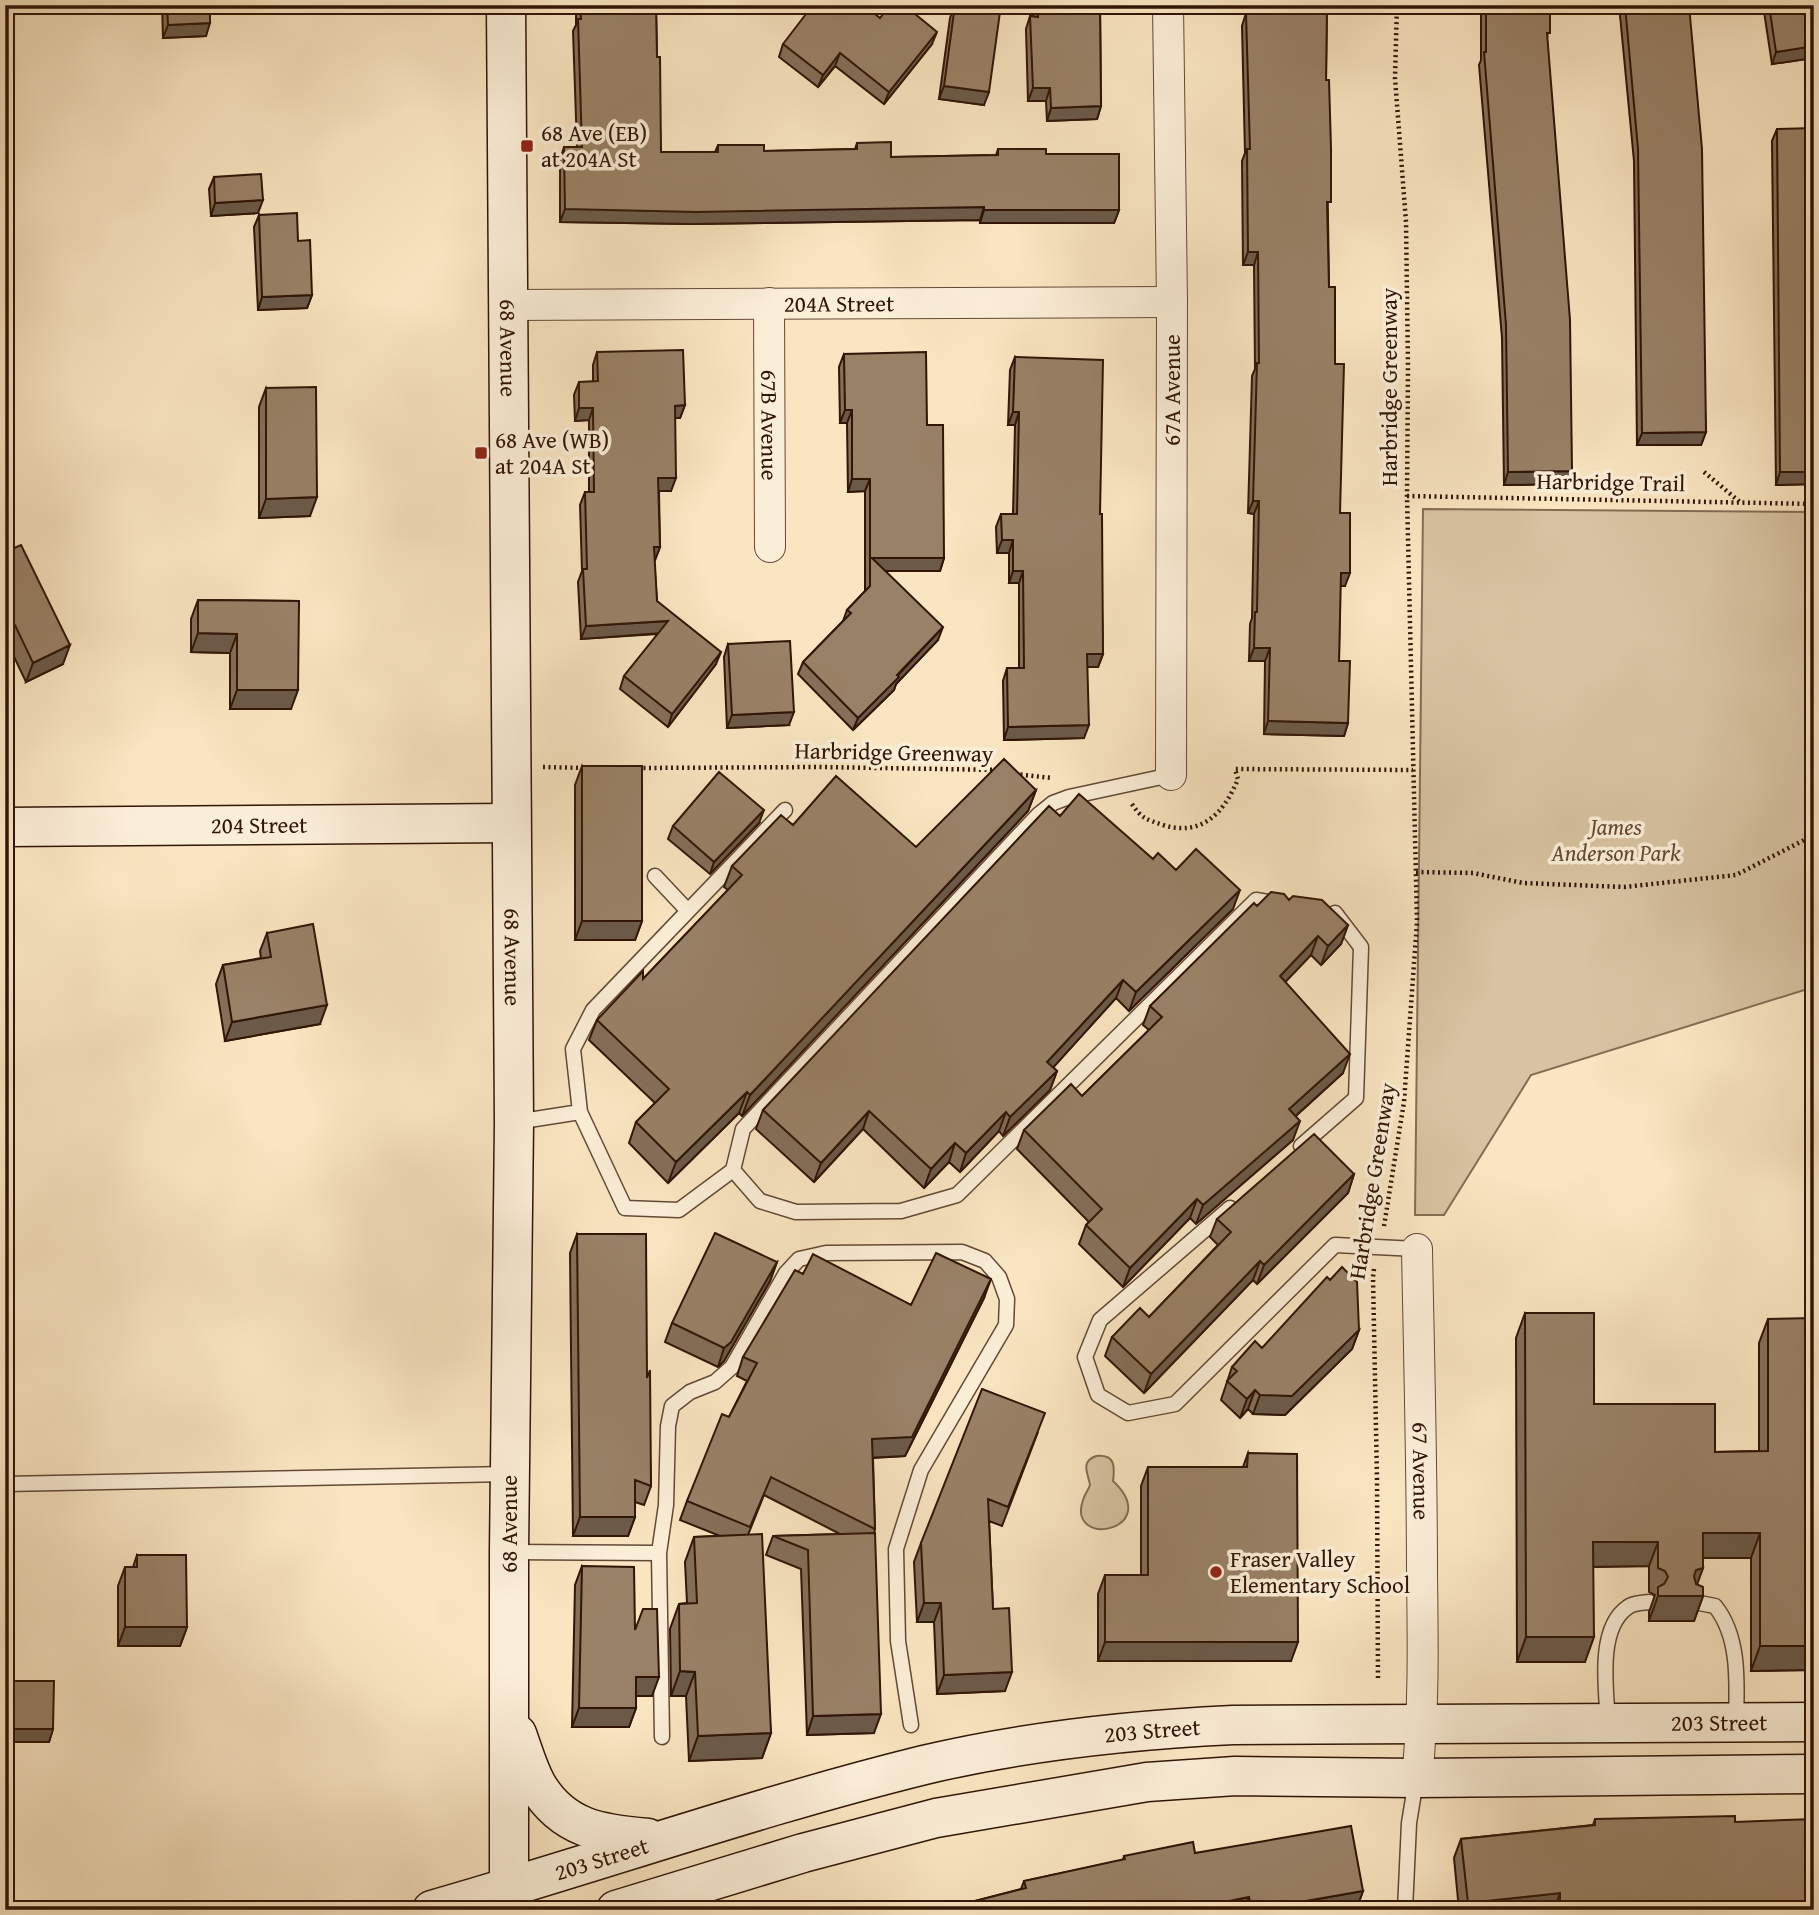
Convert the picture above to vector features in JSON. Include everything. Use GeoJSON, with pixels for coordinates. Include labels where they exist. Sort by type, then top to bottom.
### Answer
{"type":"FeatureCollection","features":[{"type":"Feature","properties":{"kind":"main road","name":"68 Avenue"},"geometry":{"type":"LineString","coordinates":[[506,5],[514,1122],[509,1552],[509,1898]]}},
{"type":"Feature","properties":{"kind":"main road","name":"204 Street"},"geometry":{"type":"LineString","coordinates":[[5,827],[512,823]]}},
{"type":"Feature","properties":{"kind":"main road"},"geometry":{"type":"LineString","coordinates":[[510,1717],[537,1785],[564,1817],[589,1830],[617,1836],[661,1839]]}},
{"type":"Feature","properties":{"kind":"main road","name":"203 Street"},"geometry":{"type":"LineString","coordinates":[[432,1910],[509,1898],[661,1839],[926,1765],[1050,1741],[1140,1730],[1233,1725],[1814,1721]]}},
{"type":"Feature","properties":{"kind":"main road"},"geometry":{"type":"LineString","coordinates":[[616,1910],[803,1853],[936,1818],[1147,1782],[1235,1776],[1417,1778],[1814,1774]]}},
{"type":"Feature","properties":{"kind":"street","name":"67A Avenue"},"geometry":{"type":"LineString","coordinates":[[1168,5],[1172,302],[1171,775]]}},
{"type":"Feature","properties":{"kind":"street","name":"204A Street"},"geometry":{"type":"LineString","coordinates":[[507,304],[1172,302]]}},
{"type":"Feature","properties":{"kind":"street","name":"67B Avenue"},"geometry":{"type":"LineString","coordinates":[[769,303],[770,547]]}},
{"type":"Feature","properties":{"kind":"street","name":"67 Avenue"},"geometry":{"type":"LineString","coordinates":[[1417,1249],[1422,1478],[1422,1724],[1417,1778]]}},
{"type":"Feature","properties":{"kind":"lane"},"geometry":{"type":"LineString","coordinates":[[785,810],[593,1010],[573,1049],[580,1112],[625,1208],[679,1210],[733,1170],[743,1129],[1038,815],[1054,803],[1069,797],[1171,775]]}},
{"type":"Feature","properties":{"kind":"lane"},"geometry":{"type":"LineString","coordinates":[[655,876],[688,911]]}},
{"type":"Feature","properties":{"kind":"lane"},"geometry":{"type":"LineString","coordinates":[[733,1170],[760,1201],[796,1212],[901,1211],[957,1195],[1256,900],[1296,907]]}},
{"type":"Feature","properties":{"kind":"lane"},"geometry":{"type":"LineString","coordinates":[[1294,1151],[1356,1098],[1361,947],[1336,913],[1323,911]]}},
{"type":"Feature","properties":{"kind":"lane"},"geometry":{"type":"LineString","coordinates":[[514,1122],[580,1112]]}},
{"type":"Feature","properties":{"kind":"lane"},"geometry":{"type":"LineString","coordinates":[[1243,1196],[1100,1320],[1085,1357],[1098,1395],[1128,1413],[1175,1404],[1335,1245],[1417,1249]]}},
{"type":"Feature","properties":{"kind":"lane"},"geometry":{"type":"LineString","coordinates":[[662,1737],[659,1553],[666,1505],[668,1426],[672,1406],[690,1392],[715,1382],[732,1367],[786,1273],[799,1259],[826,1253],[962,1252],[985,1261],[999,1277],[1007,1299],[1006,1325],[921,1470],[897,1549],[898,1641],[911,1725]]}},
{"type":"Feature","properties":{"kind":"lane"},"geometry":{"type":"LineString","coordinates":[[5,1484],[510,1474]]}},
{"type":"Feature","properties":{"kind":"lane"},"geometry":{"type":"LineString","coordinates":[[509,1552],[659,1553]]}},
{"type":"Feature","properties":{"kind":"lane"},"geometry":{"type":"LineString","coordinates":[[1608,1723],[1608,1636],[1616,1618],[1630,1605],[1649,1602]]}},
{"type":"Feature","properties":{"kind":"lane"},"geometry":{"type":"LineString","coordinates":[[1694,1602],[1715,1606],[1725,1618],[1735,1658],[1736,1722]]}},
{"type":"Feature","properties":{"kind":"lane"},"geometry":{"type":"LineString","coordinates":[[1405,1910],[1409,1823],[1417,1778]]}},
{"type":"Feature","properties":{"kind":"path","name":"Harbridge Greenway"},"geometry":{"type":"LineString","coordinates":[[1378,1681],[1373,1277],[1404,1102],[1417,922],[1407,496],[1406,222],[1395,78],[1397,5]]}},
{"type":"Feature","properties":{"kind":"path"},"geometry":{"type":"LineString","coordinates":[[1704,471],[1741,502]]}},
{"type":"Feature","properties":{"kind":"path","name":"Harbridge Trail"},"geometry":{"type":"LineString","coordinates":[[1407,496],[1814,504]]}},
{"type":"Feature","properties":{"kind":"path"},"geometry":{"type":"LineString","coordinates":[[511,766],[595,768]]}},
{"type":"Feature","properties":{"kind":"path","name":"Harbridge Greenway"},"geometry":{"type":"LineString","coordinates":[[633,768],[992,768],[1028,777],[1061,777]]}},
{"type":"Feature","properties":{"kind":"path"},"geometry":{"type":"LineString","coordinates":[[1124,783],[1125,793],[1141,817],[1177,829],[1203,824],[1228,803],[1238,779],[1235,769],[1413,770]]}},
{"type":"Feature","properties":{"kind":"path"},"geometry":{"type":"LineString","coordinates":[[1416,873],[1473,873],[1523,883],[1624,887],[1736,875],[1814,835]]}},
{"type":"Feature","properties":{"kind":"green space","name":"James Anderson Park"},"geometry":{"type":"Polygon","coordinates":[[[1423,509],[1814,512],[1814,987],[1531,1075],[1444,1215],[1415,1215],[1423,509]]]}},
{"type":"Feature","properties":{"kind":"green space"},"geometry":{"type":"Polygon","coordinates":[[[1096,1456],[1110,1459],[1114,1466],[1113,1481],[1126,1498],[1128,1512],[1122,1522],[1111,1528],[1099,1529],[1088,1525],[1082,1516],[1084,1498],[1090,1485],[1087,1465],[1091,1458],[1096,1456]]]}},
{"type":"Feature","properties":{"kind":"building"},"geometry":{"type":"Polygon","coordinates":[[[167,5],[210,5],[210,23],[168,25],[167,5]]]}},
{"type":"Feature","properties":{"kind":"building"},"geometry":{"type":"Polygon","coordinates":[[[580,5],[656,5],[657,57],[660,57],[661,152],[718,152],[718,145],[764,145],[764,151],[857,149],[857,143],[891,142],[891,157],[998,155],[998,149],[1046,149],[1046,154],[1119,154],[1119,210],[984,210],[984,207],[696,212],[565,209],[564,147],[582,147],[578,19],[581,19],[580,5]]]}},
{"type":"Feature","properties":{"kind":"building"},"geometry":{"type":"Polygon","coordinates":[[[813,5],[864,5],[880,18],[890,5],[904,5],[937,32],[889,92],[840,53],[823,75],[783,44],[813,5]]]}},
{"type":"Feature","properties":{"kind":"building"},"geometry":{"type":"Polygon","coordinates":[[[955,5],[1000,12],[989,92],[944,86],[955,5]]]}},
{"type":"Feature","properties":{"kind":"building"},"geometry":{"type":"Polygon","coordinates":[[[1038,5],[1100,5],[1101,106],[1051,108],[1050,88],[1033,88],[1030,16],[1038,17],[1038,5]]]}},
{"type":"Feature","properties":{"kind":"building"},"geometry":{"type":"Polygon","coordinates":[[[1254,5],[1327,5],[1326,80],[1329,80],[1331,149],[1331,202],[1327,202],[1329,287],[1335,287],[1335,364],[1344,364],[1340,513],[1350,513],[1350,573],[1341,573],[1339,661],[1350,661],[1348,723],[1268,721],[1270,648],[1254,648],[1259,501],[1253,501],[1259,363],[1258,252],[1248,252],[1247,149],[1250,149],[1246,13],[1254,13],[1254,5]]]}},
{"type":"Feature","properties":{"kind":"building"},"geometry":{"type":"Polygon","coordinates":[[[1486,5],[1550,5],[1550,33],[1547,33],[1570,320],[1572,471],[1508,472],[1506,325],[1484,52],[1486,5]]]}},
{"type":"Feature","properties":{"kind":"building"},"geometry":{"type":"Polygon","coordinates":[[[1625,5],[1689,5],[1702,149],[1706,432],[1642,433],[1638,149],[1625,5]]]}},
{"type":"Feature","properties":{"kind":"building"},"geometry":{"type":"Polygon","coordinates":[[[1769,5],[1814,5],[1814,46],[1776,52],[1769,5]]]}},
{"type":"Feature","properties":{"kind":"building"},"geometry":{"type":"Polygon","coordinates":[[[1814,128],[1814,472],[1780,472],[1777,129],[1814,128]]]}},
{"type":"Feature","properties":{"kind":"building"},"geometry":{"type":"Polygon","coordinates":[[[261,174],[263,200],[215,203],[214,177],[261,174]]]}},
{"type":"Feature","properties":{"kind":"building"},"geometry":{"type":"Polygon","coordinates":[[[297,213],[298,241],[310,240],[312,295],[262,297],[259,215],[297,213]]]}},
{"type":"Feature","properties":{"kind":"building"},"geometry":{"type":"Polygon","coordinates":[[[683,350],[685,405],[675,406],[676,478],[658,478],[660,547],[654,547],[657,601],[721,652],[672,714],[624,676],[668,621],[586,626],[583,569],[587,569],[585,492],[594,492],[593,408],[579,408],[579,382],[598,381],[597,352],[683,350]]]}},
{"type":"Feature","properties":{"kind":"building"},"geometry":{"type":"Polygon","coordinates":[[[926,352],[927,425],[943,425],[944,558],[872,558],[943,627],[858,718],[803,662],[851,613],[847,610],[870,586],[870,479],[852,479],[852,410],[845,410],[844,354],[926,352]]]}},
{"type":"Feature","properties":{"kind":"building"},"geometry":{"type":"Polygon","coordinates":[[[1015,357],[1103,360],[1100,514],[1103,654],[1087,654],[1089,725],[1008,727],[1007,668],[1024,668],[1023,571],[1013,571],[1013,540],[1002,540],[1001,514],[1017,514],[1019,412],[1013,412],[1015,357]]]}},
{"type":"Feature","properties":{"kind":"building"},"geometry":{"type":"Polygon","coordinates":[[[316,387],[317,497],[266,499],[266,388],[316,387]]]}},
{"type":"Feature","properties":{"kind":"building"},"geometry":{"type":"Polygon","coordinates":[[[21,545],[70,645],[33,663],[15,625],[5,630],[5,552],[21,545]]]}},
{"type":"Feature","properties":{"kind":"building"},"geometry":{"type":"Polygon","coordinates":[[[198,600],[299,601],[298,690],[237,690],[237,634],[198,633],[198,600]]]}},
{"type":"Feature","properties":{"kind":"building"},"geometry":{"type":"Polygon","coordinates":[[[790,641],[794,712],[732,715],[728,644],[790,641]]]}},
{"type":"Feature","properties":{"kind":"building"},"geometry":{"type":"Polygon","coordinates":[[[1004,759],[1036,790],[750,1095],[747,1092],[676,1162],[636,1122],[669,1089],[597,1020],[643,971],[643,979],[742,875],[732,866],[781,815],[793,825],[836,776],[916,847],[1004,759]]]}},
{"type":"Feature","properties":{"kind":"building"},"geometry":{"type":"Polygon","coordinates":[[[582,766],[642,766],[642,921],[582,921],[582,766]]]}},
{"type":"Feature","properties":{"kind":"building"},"geometry":{"type":"Polygon","coordinates":[[[719,772],[764,810],[714,862],[673,826],[719,772]]]}},
{"type":"Feature","properties":{"kind":"building"},"geometry":{"type":"Polygon","coordinates":[[[1079,794],[1153,859],[1158,853],[1176,870],[1196,849],[1240,890],[1136,992],[1123,980],[1047,1062],[1057,1071],[1010,1117],[1006,1112],[966,1153],[955,1143],[931,1169],[869,1111],[821,1163],[763,1110],[1049,806],[1060,816],[1079,794]]]}},
{"type":"Feature","properties":{"kind":"building"},"geometry":{"type":"Polygon","coordinates":[[[1271,892],[1284,894],[1289,900],[1293,896],[1322,900],[1348,925],[1328,946],[1318,936],[1280,976],[1350,1054],[1289,1109],[1300,1121],[1203,1205],[1197,1199],[1130,1268],[1086,1225],[1102,1209],[1024,1130],[1071,1084],[1082,1096],[1162,1017],[1150,1006],[1254,903],[1257,906],[1271,892]]]}},
{"type":"Feature","properties":{"kind":"building"},"geometry":{"type":"Polygon","coordinates":[[[313,924],[327,1005],[232,1022],[223,965],[271,957],[267,933],[313,924]]]}},
{"type":"Feature","properties":{"kind":"building"},"geometry":{"type":"Polygon","coordinates":[[[1314,1134],[1354,1174],[1264,1265],[1260,1261],[1151,1374],[1112,1337],[1140,1308],[1149,1317],[1231,1232],[1217,1219],[1314,1134]]]}},
{"type":"Feature","properties":{"kind":"building"},"geometry":{"type":"Polygon","coordinates":[[[715,1233],[777,1262],[731,1342],[724,1348],[672,1323],[715,1233]]]}},
{"type":"Feature","properties":{"kind":"building"},"geometry":{"type":"Polygon","coordinates":[[[577,1234],[646,1234],[651,1486],[635,1480],[635,1517],[580,1517],[577,1234]]]}},
{"type":"Feature","properties":{"kind":"building"},"geometry":{"type":"Polygon","coordinates":[[[936,1253],[991,1279],[912,1437],[872,1439],[875,1529],[771,1477],[750,1527],[687,1501],[722,1414],[729,1417],[757,1363],[743,1357],[795,1270],[803,1274],[813,1254],[911,1305],[936,1253]]]}},
{"type":"Feature","properties":{"kind":"building"},"geometry":{"type":"Polygon","coordinates":[[[1342,1267],[1357,1282],[1359,1330],[1292,1396],[1260,1395],[1255,1390],[1247,1399],[1227,1381],[1237,1371],[1232,1367],[1255,1341],[1262,1348],[1327,1277],[1330,1280],[1342,1267]]]}},
{"type":"Feature","properties":{"kind":"building"},"geometry":{"type":"Polygon","coordinates":[[[1525,1313],[1594,1313],[1594,1404],[1715,1404],[1715,1452],[1768,1451],[1768,1319],[1814,1318],[1814,1646],[1760,1646],[1760,1533],[1703,1533],[1703,1568],[1696,1570],[1694,1576],[1696,1584],[1703,1587],[1703,1596],[1658,1596],[1658,1587],[1664,1584],[1668,1577],[1665,1571],[1658,1568],[1658,1542],[1593,1542],[1594,1637],[1526,1637],[1525,1313]]]}},
{"type":"Feature","properties":{"kind":"building"},"geometry":{"type":"Polygon","coordinates":[[[982,1389],[1045,1413],[1008,1507],[988,1499],[993,1609],[1009,1608],[1012,1672],[944,1675],[941,1603],[924,1603],[921,1543],[982,1389]]]}},
{"type":"Feature","properties":{"kind":"building"},"geometry":{"type":"Polygon","coordinates":[[[1248,1453],[1297,1454],[1298,1642],[1105,1642],[1105,1575],[1148,1575],[1148,1467],[1247,1467],[1248,1453]]]}},
{"type":"Feature","properties":{"kind":"building"},"geometry":{"type":"Polygon","coordinates":[[[875,1533],[881,1714],[813,1716],[808,1550],[773,1536],[875,1533]]]}},
{"type":"Feature","properties":{"kind":"building"},"geometry":{"type":"Polygon","coordinates":[[[762,1534],[771,1733],[698,1736],[695,1672],[680,1671],[679,1604],[697,1603],[694,1537],[762,1534]]]}},
{"type":"Feature","properties":{"kind":"building"},"geometry":{"type":"Polygon","coordinates":[[[137,1555],[186,1555],[187,1627],[125,1627],[125,1567],[137,1567],[137,1555]]]}},
{"type":"Feature","properties":{"kind":"building"},"geometry":{"type":"Polygon","coordinates":[[[582,1566],[634,1567],[635,1630],[643,1609],[657,1609],[659,1677],[636,1677],[636,1708],[579,1708],[582,1566]]]}},
{"type":"Feature","properties":{"kind":"building"},"geometry":{"type":"Polygon","coordinates":[[[14,1681],[54,1681],[53,1729],[14,1729],[14,1681]]]}},
{"type":"Feature","properties":{"kind":"building"},"geometry":{"type":"Polygon","coordinates":[[[1735,1816],[1735,1822],[1814,1819],[1814,1910],[1560,1910],[1560,1893],[1468,1903],[1461,1839],[1595,1825],[1595,1819],[1735,1816]]]}},
{"type":"Feature","properties":{"kind":"building"},"geometry":{"type":"Polygon","coordinates":[[[1351,1826],[1363,1891],[1255,1910],[1251,1910],[1249,1897],[1186,1910],[940,1910],[1026,1888],[1024,1881],[1125,1859],[1124,1856],[1193,1842],[1195,1853],[1351,1826]]]}},
{"type":"Feature","properties":{"kind":"place","name":"68 Ave (EB) at 204A St"},"geometry":{"type":"Point","coordinates":[527,146]}},
{"type":"Feature","properties":{"kind":"place","name":"68 Ave (WB) at 204A St"},"geometry":{"type":"Point","coordinates":[481,453]}},
{"type":"Feature","properties":{"kind":"place","name":"Fraser Valley Elementary School"},"geometry":{"type":"Point","coordinates":[1216,1572]}}]}
